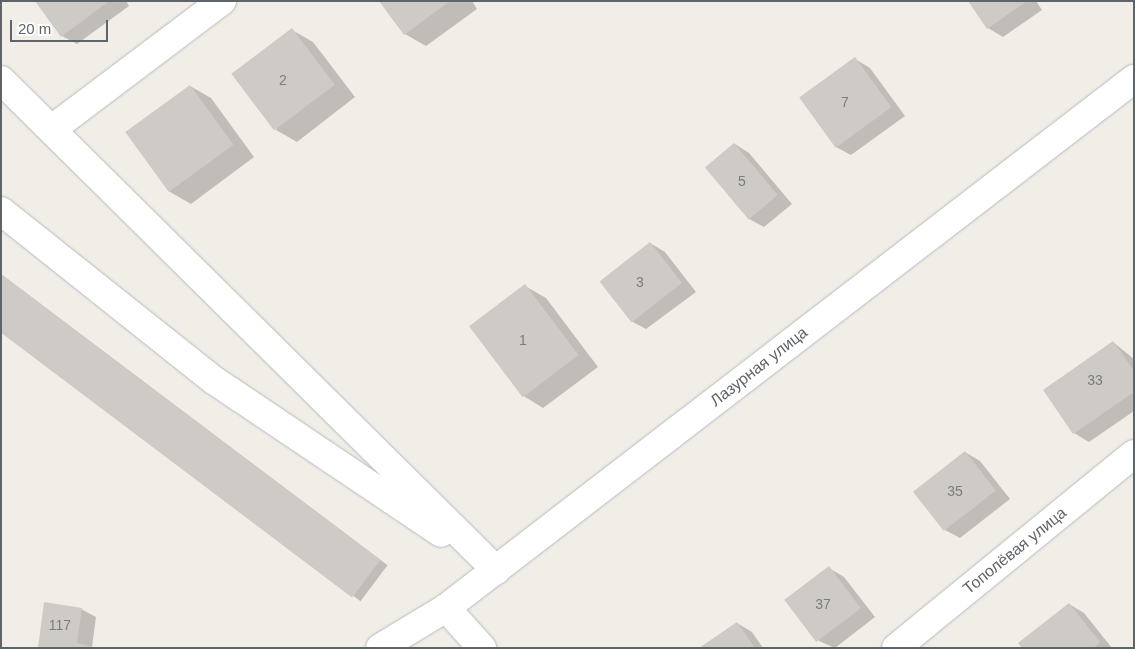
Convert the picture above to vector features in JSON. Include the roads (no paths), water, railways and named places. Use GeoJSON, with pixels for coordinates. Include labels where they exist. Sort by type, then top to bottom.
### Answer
{"type":"FeatureCollection","features":[{"type":"Feature","properties":{"kind":"street"},"geometry":{"type":"LineString","coordinates":[[52,128],[222,1]]}},
{"type":"Feature","properties":{"kind":"street","name":"Лазурная улица"},"geometry":{"type":"LineString","coordinates":[[380,648],[446,608],[1134,79]]}},
{"type":"Feature","properties":{"kind":"street"},"geometry":{"type":"LineString","coordinates":[[1,80],[52,128],[496,570]]}},
{"type":"Feature","properties":{"kind":"street"},"geometry":{"type":"LineString","coordinates":[[1,211],[215,380],[496,570]]}},
{"type":"Feature","properties":{"kind":"street","name":"Тополёвая улица"},"geometry":{"type":"LineString","coordinates":[[896,648],[1134,454]]}},
{"type":"Feature","properties":{"kind":"street"},"geometry":{"type":"LineString","coordinates":[[446,608],[482,648]]}}]}
